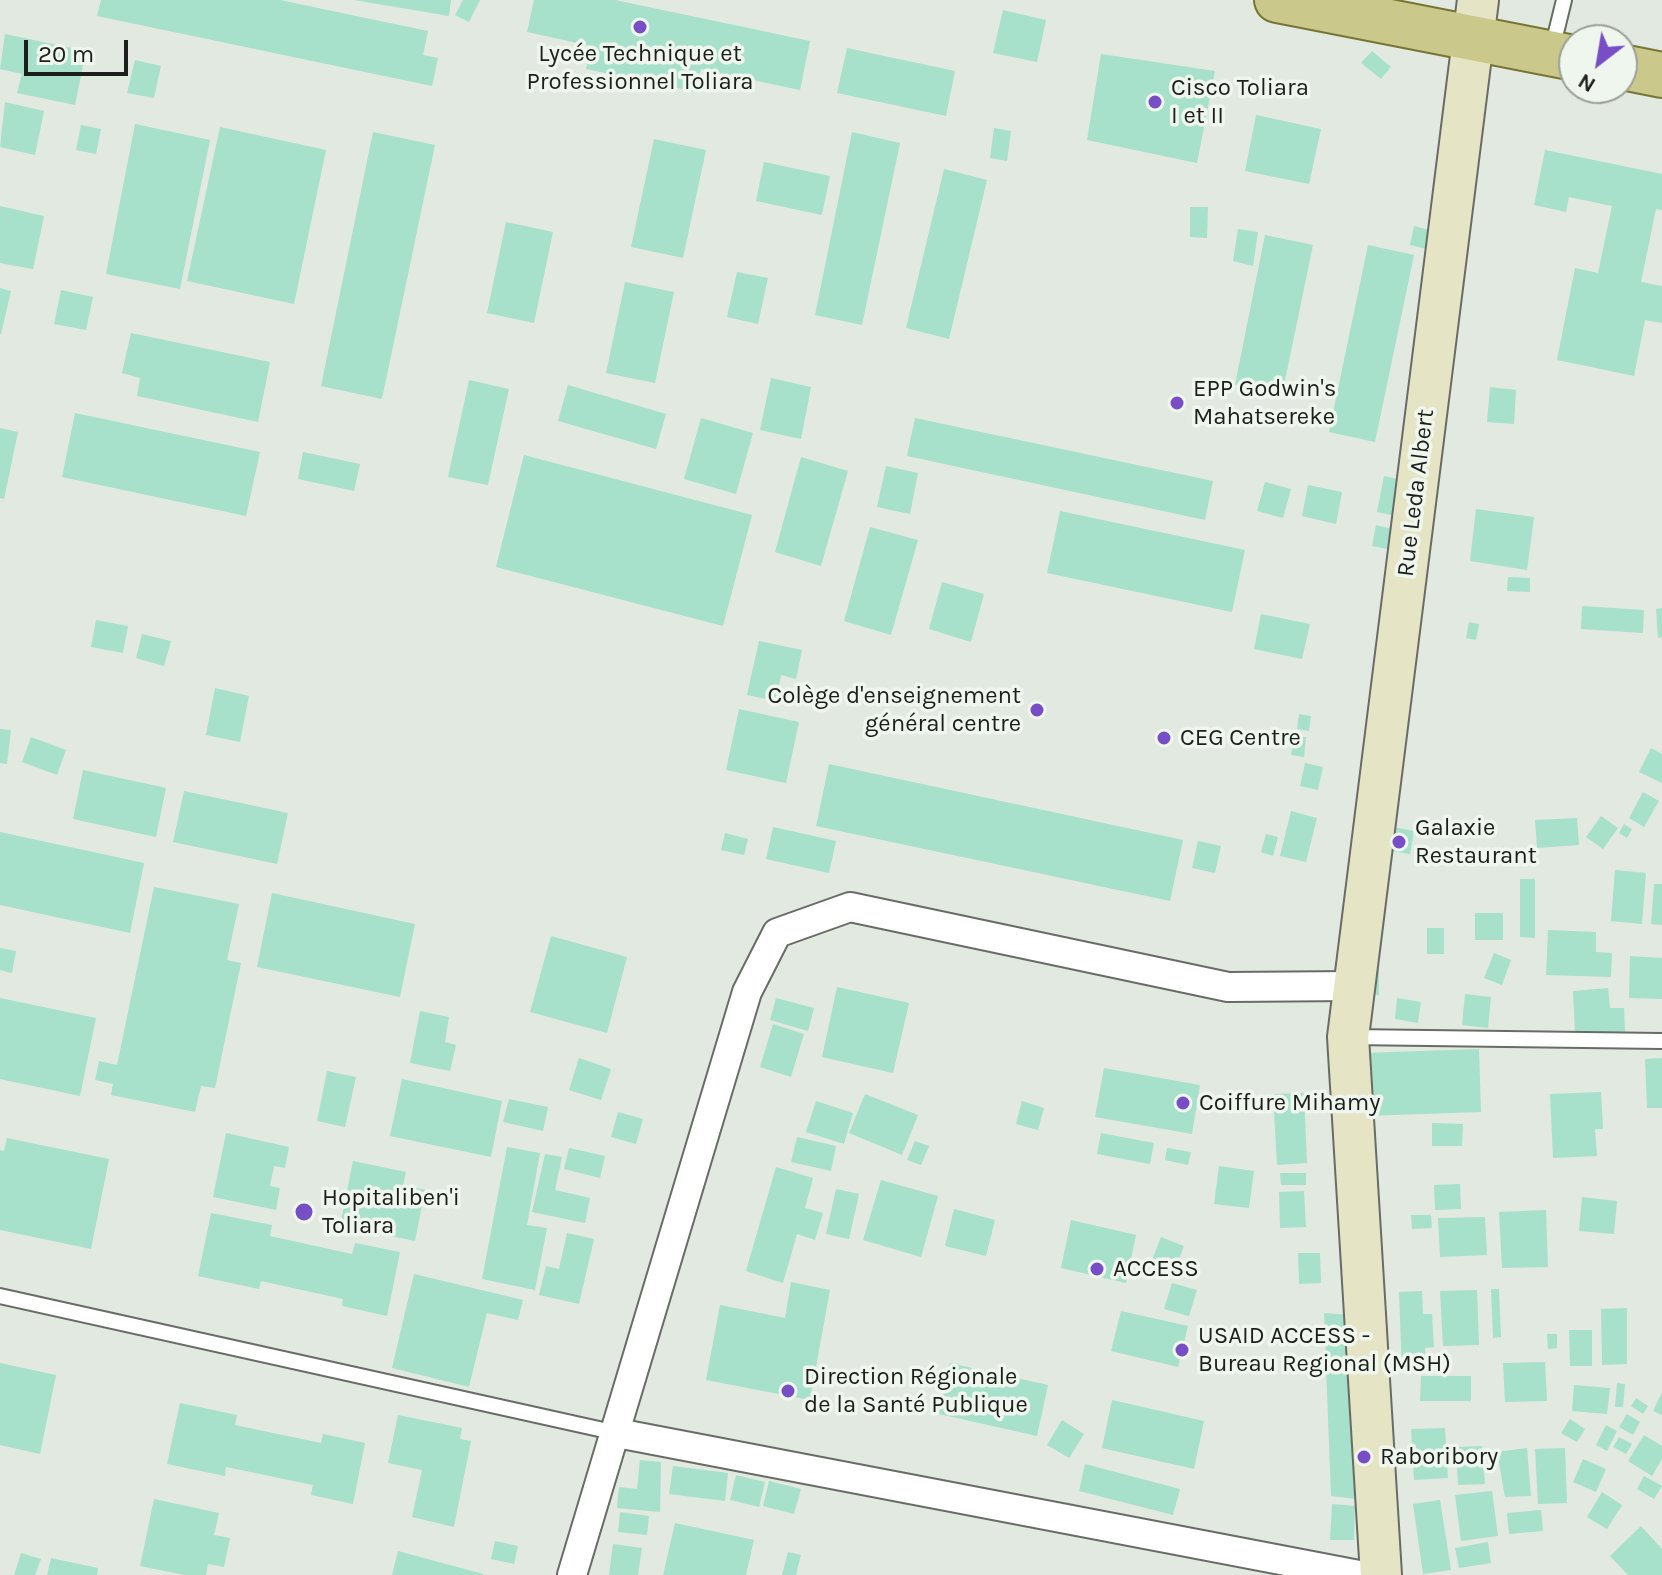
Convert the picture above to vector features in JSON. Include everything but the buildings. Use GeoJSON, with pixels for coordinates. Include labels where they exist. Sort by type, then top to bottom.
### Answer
{"type":"FeatureCollection","features":[{"type":"Feature","properties":{"kind":"main road"},"geometry":{"type":"LineString","coordinates":[[1277,0],[1476,19],[1558,54]]}},
{"type":"Feature","properties":{"kind":"main road"},"geometry":{"type":"LineString","coordinates":[[1638,70],[1662,75]]}},
{"type":"Feature","properties":{"kind":"street","name":"Rue Leda Albert"},"geometry":{"type":"LineString","coordinates":[[1381,1575],[1348,1037],[1476,19]]}},
{"type":"Feature","properties":{"kind":"street"},"geometry":{"type":"LineString","coordinates":[[572,1575],[747,992],[777,933],[850,907],[1228,987],[1353,986]]}},
{"type":"Feature","properties":{"kind":"street"},"geometry":{"type":"LineString","coordinates":[[617,1433],[1359,1575]]}},
{"type":"Feature","properties":{"kind":"lane"},"geometry":{"type":"LineString","coordinates":[[1563,24],[1564,0]]}},
{"type":"Feature","properties":{"kind":"lane"},"geometry":{"type":"LineString","coordinates":[[1348,1037],[1662,1041]]}},
{"type":"Feature","properties":{"kind":"lane"},"geometry":{"type":"LineString","coordinates":[[0,1296],[617,1433]]}},
{"type":"Feature","properties":{"kind":"place","name":"Lycée Technique et Professionnel Toliara"},"geometry":{"type":"Point","coordinates":[640,27]}},
{"type":"Feature","properties":{"kind":"place","name":"Cisco Toliara I et II"},"geometry":{"type":"Point","coordinates":[1155,102]}},
{"type":"Feature","properties":{"kind":"place","name":"EPP Godwin's Mahatsereke"},"geometry":{"type":"Point","coordinates":[1177,403]}},
{"type":"Feature","properties":{"kind":"place","name":"Colège d'enseignement général centre"},"geometry":{"type":"Point","coordinates":[1037,710]}},
{"type":"Feature","properties":{"kind":"place","name":"CEG Centre"},"geometry":{"type":"Point","coordinates":[1164,738]}},
{"type":"Feature","properties":{"kind":"place","name":"Galaxie Restaurant"},"geometry":{"type":"Point","coordinates":[1399,842]}},
{"type":"Feature","properties":{"kind":"place","name":"Coiffure Mihamy"},"geometry":{"type":"Point","coordinates":[1183,1103]}},
{"type":"Feature","properties":{"kind":"place","name":"Hopitaliben'i Toliara"},"geometry":{"type":"Point","coordinates":[304,1212]}},
{"type":"Feature","properties":{"kind":"place","name":"ACCESS"},"geometry":{"type":"Point","coordinates":[1097,1269]}},
{"type":"Feature","properties":{"kind":"place","name":"USAID ACCESS - Bureau Regional (MSH)"},"geometry":{"type":"Point","coordinates":[1182,1350]}},
{"type":"Feature","properties":{"kind":"place","name":"Direction Régionale de la Santé Publique"},"geometry":{"type":"Point","coordinates":[788,1391]}},
{"type":"Feature","properties":{"kind":"place","name":"Raboribory"},"geometry":{"type":"Point","coordinates":[1364,1457]}}]}
